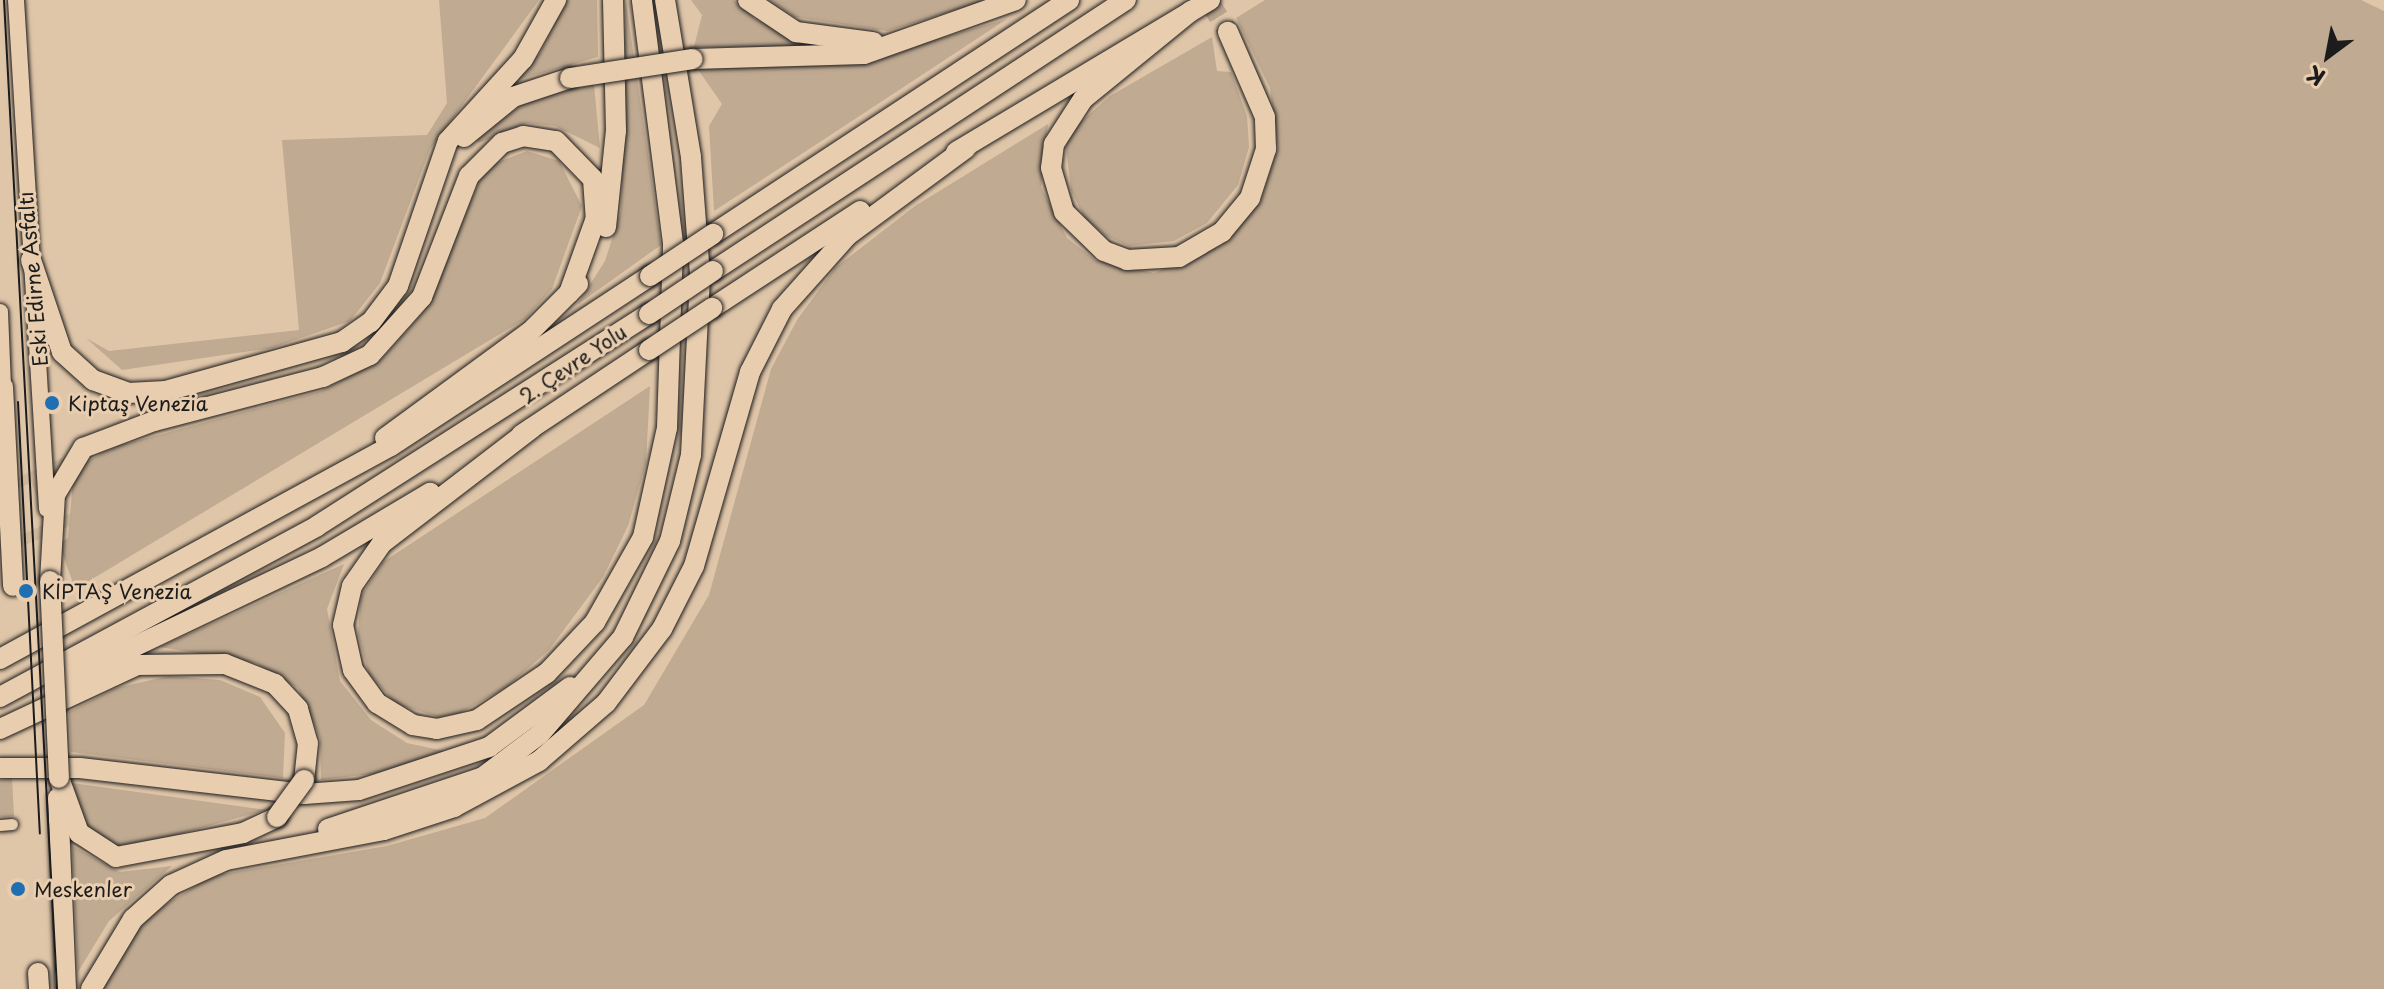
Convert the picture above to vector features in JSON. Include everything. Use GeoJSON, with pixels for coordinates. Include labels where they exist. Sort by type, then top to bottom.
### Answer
{"type":"FeatureCollection","features":[{"type":"Feature","properties":{"kind":"highway"},"geometry":{"type":"LineString","coordinates":[[31,260],[53,337],[70,361],[113,389],[166,391],[295,360],[355,334],[398,286],[448,141],[523,59],[556,0]]}},
{"type":"Feature","properties":{"kind":"highway"},"geometry":{"type":"LineString","coordinates":[[368,457],[569,293],[593,261],[612,201],[613,0]]}},
{"type":"Feature","properties":{"kind":"highway"},"geometry":{"type":"LineString","coordinates":[[532,428],[382,543],[352,586],[343,625],[353,670],[377,703],[413,725],[437,729],[477,720],[547,673],[609,602],[647,525],[667,428],[673,243],[642,0]]}},
{"type":"Feature","properties":{"kind":"highway"},"geometry":{"type":"LineString","coordinates":[[665,0],[683,97]]}},
{"type":"Feature","properties":{"kind":"highway"},"geometry":{"type":"LineString","coordinates":[[91,989],[118,938],[147,904],[196,872],[436,797],[513,757],[593,679],[638,608],[681,505],[695,414],[700,275],[683,97],[679,0]]}},
{"type":"Feature","properties":{"kind":"highway"},"geometry":{"type":"LineString","coordinates":[[748,0],[775,21],[821,39],[921,38]]}},
{"type":"Feature","properties":{"kind":"highway"},"geometry":{"type":"LineString","coordinates":[[432,183],[492,111],[570,78],[693,59],[830,59],[921,38],[1016,0]]}},
{"type":"Feature","properties":{"kind":"highway","name":"2. Çevre Yolu"},"geometry":{"type":"LineString","coordinates":[[0,659],[368,457],[1069,0]]}},
{"type":"Feature","properties":{"kind":"highway","name":"2. Çevre Yolu"},"geometry":{"type":"LineString","coordinates":[[0,697],[317,526],[649,314],[1126,0]]}},
{"type":"Feature","properties":{"kind":"highway"},"geometry":{"type":"LineString","coordinates":[[0,704],[322,557],[532,428],[712,308],[966,148],[1210,0]]}},
{"type":"Feature","properties":{"kind":"highway"},"geometry":{"type":"LineString","coordinates":[[1191,11],[1083,99],[1059,129],[1051,168],[1055,193],[1074,227],[1104,251],[1127,260],[1179,257],[1222,232],[1250,198],[1266,149],[1265,117],[1228,32]]}},
{"type":"Feature","properties":{"kind":"highway"},"geometry":{"type":"LineString","coordinates":[[48,531],[65,470],[99,439],[323,377],[370,355],[422,297],[469,176],[502,143],[523,136],[556,141],[593,179],[596,218],[569,293]]}},
{"type":"Feature","properties":{"kind":"highway"},"geometry":{"type":"LineString","coordinates":[[259,852],[384,830],[454,807],[539,761],[606,703],[662,629],[694,566],[750,372],[782,309],[848,235],[966,148]]}},
{"type":"Feature","properties":{"kind":"highway","name":"Eski Edirne Asfaltı"},"geometry":{"type":"LineString","coordinates":[[2,394],[13,586]]}},
{"type":"Feature","properties":{"kind":"highway","name":"Eski Edirne Asfaltı"},"geometry":{"type":"LineString","coordinates":[[48,531],[66,989]]}},
{"type":"Feature","properties":{"kind":"highway"},"geometry":{"type":"LineString","coordinates":[[0,768],[80,768],[304,794],[416,777],[489,747],[540,712],[638,608]]}},
{"type":"Feature","properties":{"kind":"highway"},"geometry":{"type":"LineString","coordinates":[[0,729],[137,665],[225,664],[275,684],[298,709],[308,743],[304,780],[277,817],[243,833],[116,857],[79,833],[59,778]]}},
{"type":"Feature","properties":{"kind":"main road","name":"Eski Edirne Asfaltı"},"geometry":{"type":"LineString","coordinates":[[16,0],[48,531]]}},
{"type":"Feature","properties":{"kind":"main road","name":"Eski Edirne Asfaltı"},"geometry":{"type":"LineString","coordinates":[[0,312],[2,394]]}},
{"type":"Feature","properties":{"kind":"shaded area"},"geometry":{"type":"Polygon","coordinates":[[[439,0],[539,0],[430,149],[380,283],[350,321],[272,348],[122,370],[86,338],[109,351],[299,330],[282,140],[427,135],[447,103],[439,0]]]}},
{"type":"Feature","properties":{"kind":"shaded area"},"geometry":{"type":"Polygon","coordinates":[[[567,0],[597,0],[598,57],[513,81],[540,53],[567,0]]]}},
{"type":"Feature","properties":{"kind":"shaded area"},"geometry":{"type":"Polygon","coordinates":[[[691,0],[734,0],[755,19],[816,48],[694,47],[702,15],[691,0]]]}},
{"type":"Feature","properties":{"kind":"shaded area"},"geometry":{"type":"Polygon","coordinates":[[[769,0],[988,0],[887,31],[795,17],[769,0]]]}},
{"type":"Feature","properties":{"kind":"shaded area"},"geometry":{"type":"Polygon","coordinates":[[[1265,0],[2361,0],[2384,11],[2384,989],[103,989],[117,956],[153,913],[211,876],[387,846],[485,818],[644,705],[709,595],[771,369],[797,320],[835,268],[915,206],[1048,124],[1041,187],[1067,238],[1095,260],[1154,273],[1222,245],[1261,200],[1278,147],[1270,88],[1236,18],[1265,0]]]}},
{"type":"Feature","properties":{"kind":"shaded area"},"geometry":{"type":"Polygon","coordinates":[[[626,2],[661,245],[577,305],[605,261],[621,211],[626,2]]]}},
{"type":"Feature","properties":{"kind":"shaded area"},"geometry":{"type":"Polygon","coordinates":[[[1007,19],[714,211],[709,126],[722,104],[697,68],[848,65],[1007,19]]]}},
{"type":"Feature","properties":{"kind":"shaded area"},"geometry":{"type":"Polygon","coordinates":[[[1212,37],[1217,71],[1231,72],[1247,116],[1249,147],[1238,185],[1207,223],[1174,241],[1129,246],[1106,236],[1084,217],[1071,190],[1066,146],[1074,128],[1110,96],[1212,37]]]}},
{"type":"Feature","properties":{"kind":"shaded area"},"geometry":{"type":"Polygon","coordinates":[[[594,84],[600,148],[555,126],[527,123],[479,143],[475,139],[527,101],[594,84]]]}},
{"type":"Feature","properties":{"kind":"shaded area"},"geometry":{"type":"Polygon","coordinates":[[[527,151],[559,161],[582,206],[552,289],[525,319],[84,584],[73,583],[59,544],[68,538],[73,481],[86,462],[118,446],[321,391],[382,359],[425,310],[480,180],[493,164],[527,151]]]}},
{"type":"Feature","properties":{"kind":"shaded area"},"geometry":{"type":"Polygon","coordinates":[[[650,386],[646,463],[628,526],[603,577],[549,650],[508,686],[460,713],[439,717],[396,704],[369,674],[358,634],[361,596],[383,562],[650,386]]]}},
{"type":"Feature","properties":{"kind":"shaded area"},"geometry":{"type":"Polygon","coordinates":[[[129,429],[133,438],[109,449],[115,463],[157,488],[0,556],[0,544],[48,523],[31,483],[0,496],[0,485],[129,429]],[[98,453],[41,479],[58,519],[117,494],[98,453]]]}},
{"type":"Feature","properties":{"kind":"shaded area"},"geometry":{"type":"Polygon","coordinates":[[[344,564],[327,609],[340,681],[371,720],[407,743],[449,752],[379,773],[321,780],[320,738],[298,688],[256,663],[160,647],[344,564]]]}},
{"type":"Feature","properties":{"kind":"shaded area"},"geometry":{"type":"Polygon","coordinates":[[[169,676],[220,680],[260,697],[285,733],[283,778],[71,752],[69,712],[116,688],[169,676]]]}},
{"type":"Feature","properties":{"kind":"shaded area"},"geometry":{"type":"Polygon","coordinates":[[[12,778],[14,816],[0,817],[0,780],[12,778]]]}},
{"type":"Feature","properties":{"kind":"shaded area"},"geometry":{"type":"Polygon","coordinates":[[[72,783],[266,810],[125,849],[89,833],[72,783]]]}},
{"type":"Feature","properties":{"kind":"shaded area"},"geometry":{"type":"Polygon","coordinates":[[[72,846],[120,872],[172,866],[109,921],[78,972],[72,846]]]}},
{"type":"Feature","properties":{"kind":"tunnel"},"geometry":{"type":"LineString","coordinates":[[1208,0],[1228,32]]}},
{"type":"Feature","properties":{"kind":"tram line"},"geometry":{"type":"LineString","coordinates":[[4,0],[57,989]]}},
{"type":"Feature","properties":{"kind":"tram line"},"geometry":{"type":"LineString","coordinates":[[18,402],[40,833]]}},
{"type":"Feature","properties":{"kind":"place","name":"Kiptaş Venezia"},"geometry":{"type":"Point","coordinates":[52,403]}},
{"type":"Feature","properties":{"kind":"place","name":"KİPTAŞ Venezia"},"geometry":{"type":"Point","coordinates":[26,591]}},
{"type":"Feature","properties":{"kind":"place","name":"Meskenler"},"geometry":{"type":"Point","coordinates":[18,889]}}]}
